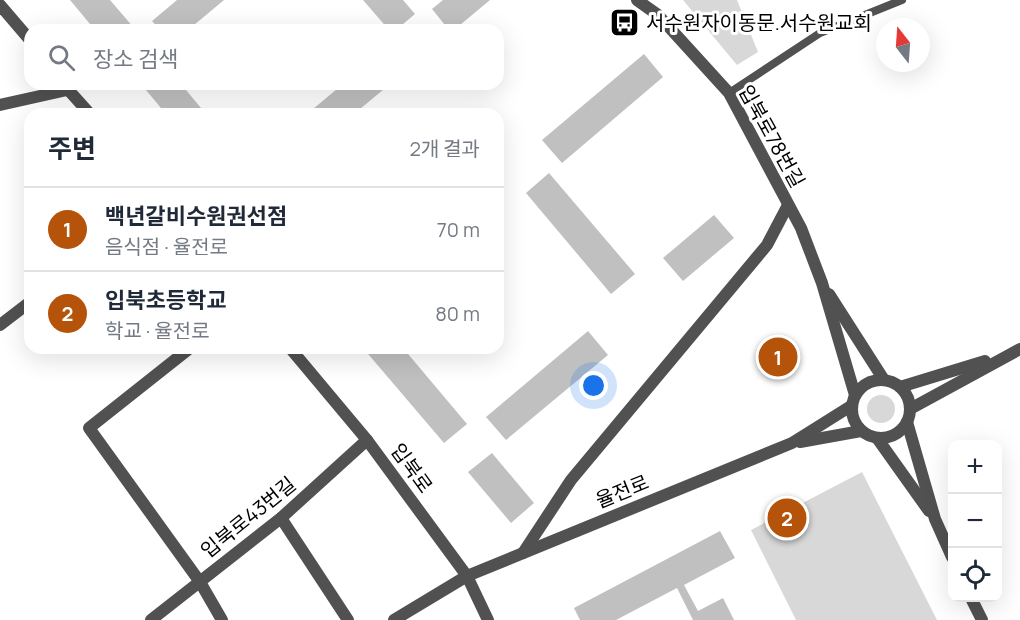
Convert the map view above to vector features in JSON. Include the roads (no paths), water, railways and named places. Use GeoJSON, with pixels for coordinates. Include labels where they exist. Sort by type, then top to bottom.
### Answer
{"type":"FeatureCollection","features":[{"type":"Feature","properties":{"kind":"street","name":"입북로78번길"},"geometry":{"type":"LineString","coordinates":[[637,0],[658,15],[729,93],[801,228],[822,283]]}},
{"type":"Feature","properties":{"kind":"street"},"geometry":{"type":"LineString","coordinates":[[0,4],[24,33]]}},
{"type":"Feature","properties":{"kind":"street"},"geometry":{"type":"LineString","coordinates":[[0,105],[54,90]]}},
{"type":"Feature","properties":{"kind":"street"},"geometry":{"type":"LineString","coordinates":[[68,90],[84,108]]}},
{"type":"Feature","properties":{"kind":"street"},"geometry":{"type":"LineString","coordinates":[[523,552],[571,480],[767,245],[788,205]]}},
{"type":"Feature","properties":{"kind":"street"},"geometry":{"type":"LineString","coordinates":[[822,283],[884,380]]}},
{"type":"Feature","properties":{"kind":"street"},"geometry":{"type":"LineString","coordinates":[[822,283],[853,400],[853,419],[861,431],[877,438],[889,437],[899,432],[907,422],[910,409],[908,397],[893,382],[872,381],[862,386],[853,400]]}},
{"type":"Feature","properties":{"kind":"street"},"geometry":{"type":"LineString","coordinates":[[0,325],[24,307]]}},
{"type":"Feature","properties":{"kind":"street"},"geometry":{"type":"LineString","coordinates":[[900,387],[1014,351]]}},
{"type":"Feature","properties":{"kind":"street"},"geometry":{"type":"LineString","coordinates":[[910,409],[1014,351]]}},
{"type":"Feature","properties":{"kind":"street"},"geometry":{"type":"LineString","coordinates":[[182,354],[89,428],[200,582],[222,620]]}},
{"type":"Feature","properties":{"kind":"street","name":"입북로"},"geometry":{"type":"LineString","coordinates":[[295,354],[367,440],[467,576],[488,620]]}},
{"type":"Feature","properties":{"kind":"street","name":"율전로"},"geometry":{"type":"LineString","coordinates":[[792,443],[853,400]]}},
{"type":"Feature","properties":{"kind":"street"},"geometry":{"type":"LineString","coordinates":[[907,422],[935,519],[948,548]]}},
{"type":"Feature","properties":{"kind":"street","name":"율전로"},"geometry":{"type":"LineString","coordinates":[[394,620],[467,576],[792,443],[861,431]]}},
{"type":"Feature","properties":{"kind":"street"},"geometry":{"type":"LineString","coordinates":[[877,438],[935,519]]}},
{"type":"Feature","properties":{"kind":"street","name":"입북로43번길"},"geometry":{"type":"LineString","coordinates":[[151,620],[281,519],[367,440]]}},
{"type":"Feature","properties":{"kind":"street"},"geometry":{"type":"LineString","coordinates":[[281,519],[348,620]]}},
{"type":"Feature","properties":{"kind":"street"},"geometry":{"type":"LineString","coordinates":[[973,602],[982,620]]}},
{"type":"Feature","properties":{"kind":"lane"},"geometry":{"type":"LineString","coordinates":[[729,93],[820,33],[902,0]]}},
{"type":"Feature","properties":{"kind":"place","name":"서수원자이동문.서수원교회"},"geometry":{"type":"Point","coordinates":[625,22]}},
{"type":"Feature","properties":{"kind":"place","name":"백년갈비수원권선점"},"geometry":{"type":"Point","coordinates":[778,357]}},
{"type":"Feature","properties":{"kind":"place","name":"입북초등학교"},"geometry":{"type":"Point","coordinates":[787,518]}}]}
